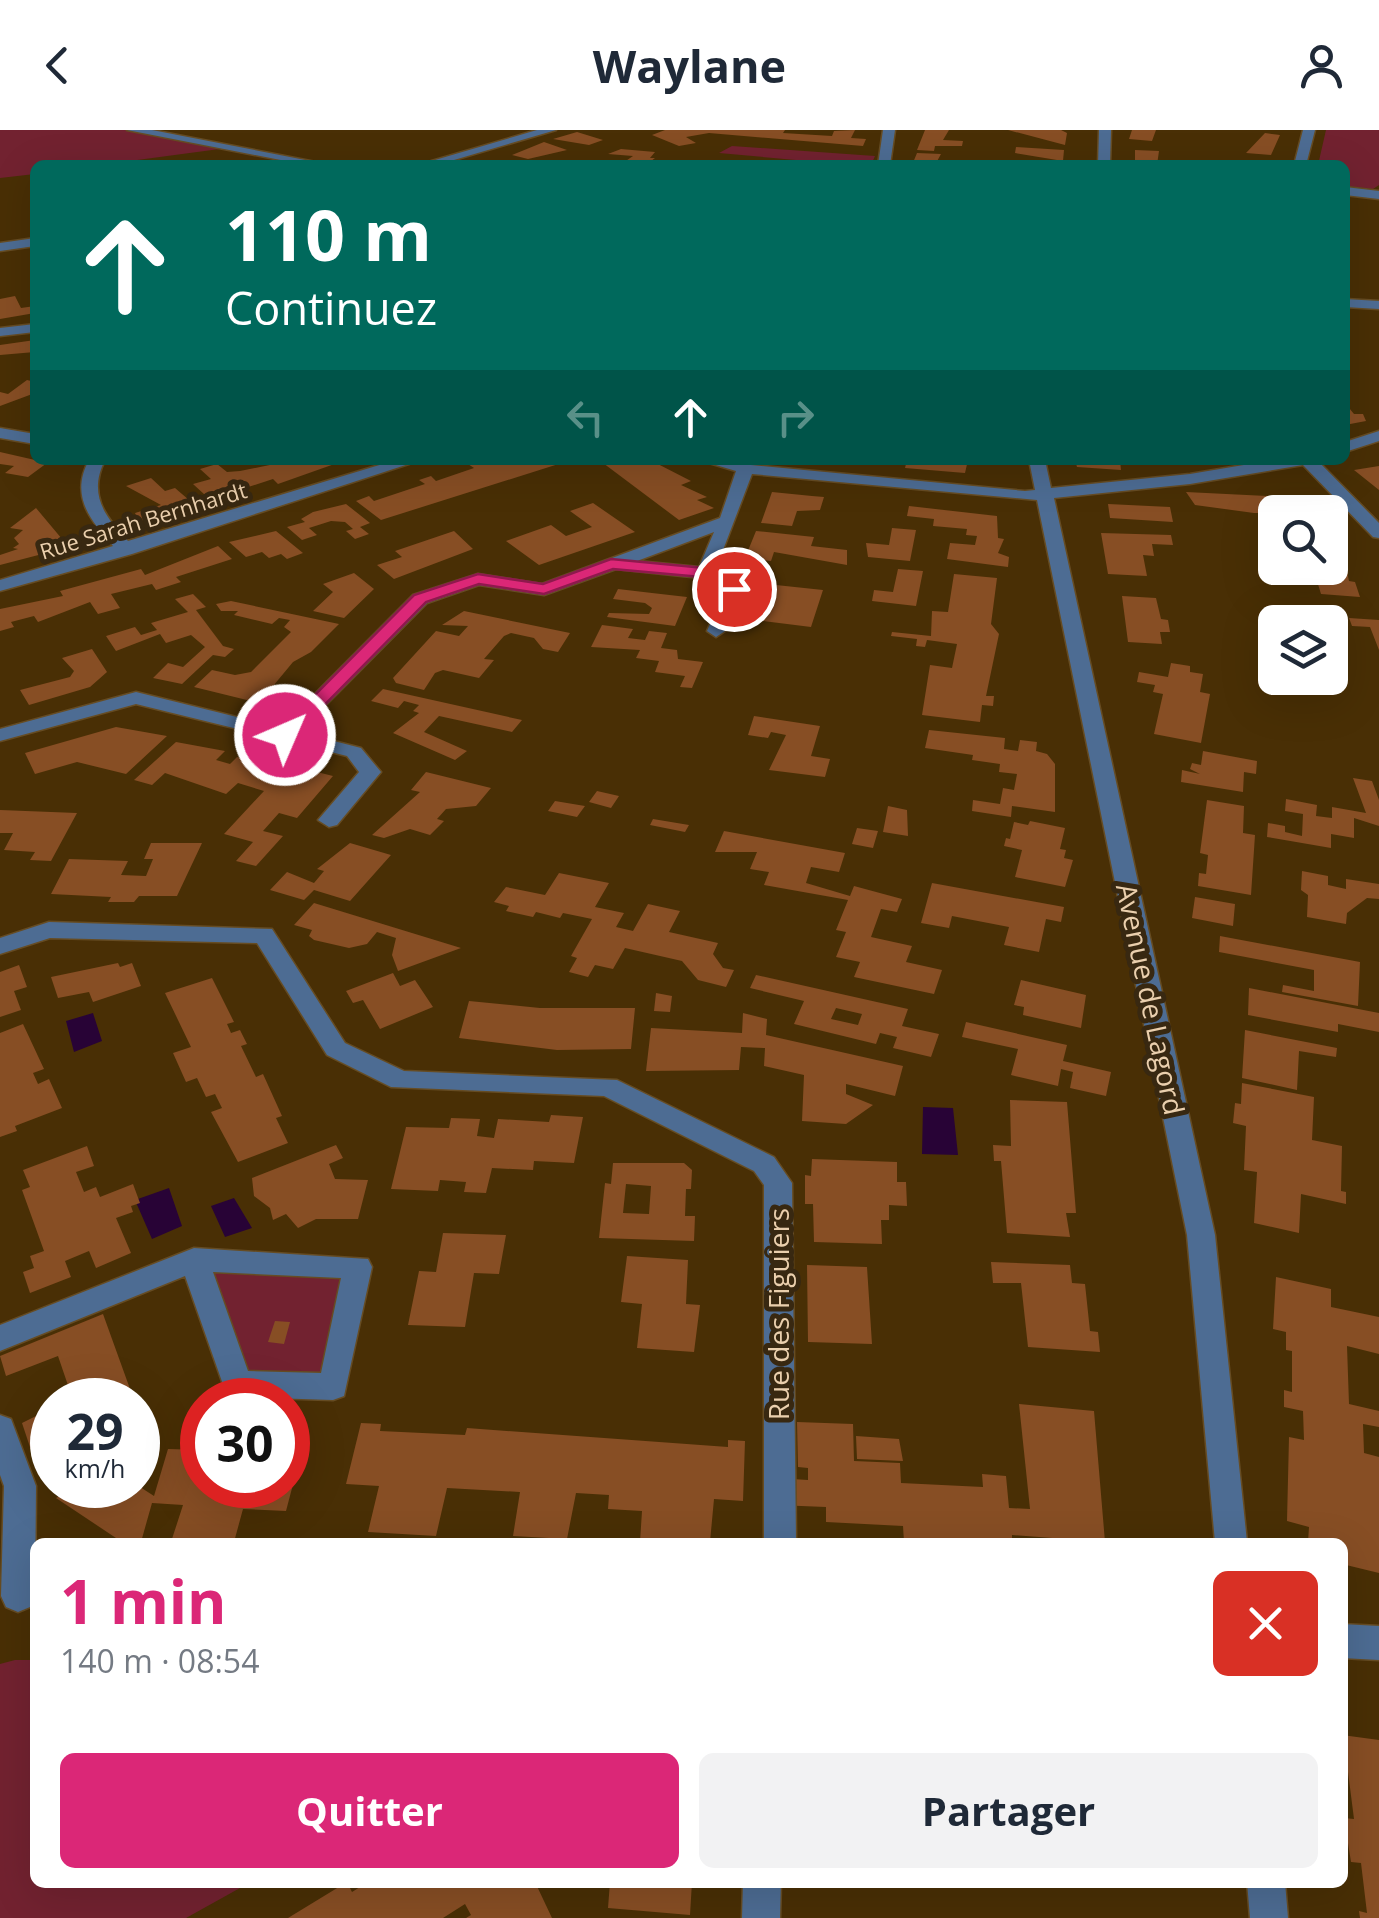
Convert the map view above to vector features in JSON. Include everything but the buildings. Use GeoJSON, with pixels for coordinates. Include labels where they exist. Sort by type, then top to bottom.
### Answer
{"type":"FeatureCollection","features":[{"type":"Feature","properties":{"kind":"street"},"geometry":{"type":"LineString","coordinates":[[132,130],[298,160]]}},
{"type":"Feature","properties":{"kind":"street"},"geometry":{"type":"LineString","coordinates":[[442,160],[550,130]]}},
{"type":"Feature","properties":{"kind":"street"},"geometry":{"type":"LineString","coordinates":[[885,160],[890,130]]}},
{"type":"Feature","properties":{"kind":"street"},"geometry":{"type":"LineString","coordinates":[[1104,160],[1106,130]]}},
{"type":"Feature","properties":{"kind":"street"},"geometry":{"type":"LineString","coordinates":[[1301,160],[1309,130]]}},
{"type":"Feature","properties":{"kind":"street"},"geometry":{"type":"LineString","coordinates":[[1350,191],[1379,194]]}},
{"type":"Feature","properties":{"kind":"street"},"geometry":{"type":"LineString","coordinates":[[0,247],[30,243]]}},
{"type":"Feature","properties":{"kind":"street"},"geometry":{"type":"LineString","coordinates":[[1350,303],[1379,306]]}},
{"type":"Feature","properties":{"kind":"street"},"geometry":{"type":"LineString","coordinates":[[0,332],[30,329]]}},
{"type":"Feature","properties":{"kind":"street"},"geometry":{"type":"LineString","coordinates":[[0,433],[30,438]]}},
{"type":"Feature","properties":{"kind":"street"},"geometry":{"type":"LineString","coordinates":[[1350,445],[1379,436]]}},
{"type":"Feature","properties":{"kind":"street"},"geometry":{"type":"LineString","coordinates":[[95,465],[85,486],[88,504],[126,550]]}},
{"type":"Feature","properties":{"kind":"street","name":"Rue Sarah Bernhardt"},"geometry":{"type":"LineString","coordinates":[[0,586],[397,465]]}},
{"type":"Feature","properties":{"kind":"street"},"geometry":{"type":"LineString","coordinates":[[726,465],[746,470],[1046,496],[1275,465]]}},
{"type":"Feature","properties":{"kind":"street","name":"Avenue de Lagord"},"geometry":{"type":"LineString","coordinates":[[1038,465],[1201,1234],[1231,1538]]}},
{"type":"Feature","properties":{"kind":"street"},"geometry":{"type":"LineString","coordinates":[[1310,465],[1379,533]]}},
{"type":"Feature","properties":{"kind":"street"},"geometry":{"type":"LineString","coordinates":[[705,572],[746,470]]}},
{"type":"Feature","properties":{"kind":"street"},"geometry":{"type":"LineString","coordinates":[[285,735],[420,599],[478,579],[544,590],[727,520]]}},
{"type":"Feature","properties":{"kind":"street"},"geometry":{"type":"LineString","coordinates":[[611,564],[705,572],[734,589],[716,631]]}},
{"type":"Feature","properties":{"kind":"street"},"geometry":{"type":"LineString","coordinates":[[0,735],[136,698],[354,752],[370,772],[329,820]]}},
{"type":"Feature","properties":{"kind":"street","name":"Rue des Figuiers"},"geometry":{"type":"LineString","coordinates":[[0,946],[49,930],[264,935],[336,1049],[400,1080],[608,1087],[764,1164],[778,1182],[780,1538]]}},
{"type":"Feature","properties":{"kind":"street"},"geometry":{"type":"LineString","coordinates":[[0,1338],[194,1260],[358,1267],[333,1387],[238,1384],[194,1260]]}},
{"type":"Feature","properties":{"kind":"street"},"geometry":{"type":"LineString","coordinates":[[0,1429],[20,1486],[18,1598]]}},
{"type":"Feature","properties":{"kind":"street"},"geometry":{"type":"LineString","coordinates":[[1348,1641],[1379,1643]]}},
{"type":"Feature","properties":{"kind":"street"},"geometry":{"type":"LineString","coordinates":[[761,1918],[762,1888]]}},
{"type":"Feature","properties":{"kind":"street"},"geometry":{"type":"LineString","coordinates":[[1266,1888],[1269,1918]]}},
{"type":"Feature","properties":{"kind":"shaded area"},"geometry":{"type":"Polygon","coordinates":[[[0,130],[133,130],[227,148],[137,160],[30,160],[30,175],[0,178],[0,130]]]}},
{"type":"Feature","properties":{"kind":"shaded area"},"geometry":{"type":"Polygon","coordinates":[[[1326,130],[1379,130],[1379,185],[1373,189],[1350,187],[1350,160],[1319,160],[1326,130]]]}},
{"type":"Feature","properties":{"kind":"shaded area"},"geometry":{"type":"Polygon","coordinates":[[[732,146],[875,156],[873,160],[797,160],[719,153],[732,146]]]}},
{"type":"Feature","properties":{"kind":"shaded area"},"geometry":{"type":"Polygon","coordinates":[[[93,1013],[102,1041],[74,1052],[66,1021],[93,1013]]]}},
{"type":"Feature","properties":{"kind":"shaded area"},"geometry":{"type":"Polygon","coordinates":[[[923,1107],[953,1108],[958,1155],[922,1154],[923,1107]]]}},
{"type":"Feature","properties":{"kind":"shaded area"},"geometry":{"type":"Polygon","coordinates":[[[169,1188],[182,1226],[152,1239],[135,1200],[169,1188]]]}},
{"type":"Feature","properties":{"kind":"shaded area"},"geometry":{"type":"Polygon","coordinates":[[[234,1198],[252,1228],[225,1237],[211,1206],[234,1198]]]}},
{"type":"Feature","properties":{"kind":"shaded area"},"geometry":{"type":"Polygon","coordinates":[[[194,1260],[358,1267],[333,1387],[310,1386],[310,1378],[235,1378],[194,1260]]]}},
{"type":"Feature","properties":{"kind":"shaded area"},"geometry":{"type":"Polygon","coordinates":[[[30,1660],[30,1888],[240,1888],[186,1918],[0,1918],[0,1664],[30,1660]]]}},
{"type":"Feature","properties":{"kind":"route"},"geometry":{"type":"LineString","coordinates":[[285,735],[420,599],[478,579],[544,590],[611,564],[705,572],[734,589]]}}]}
